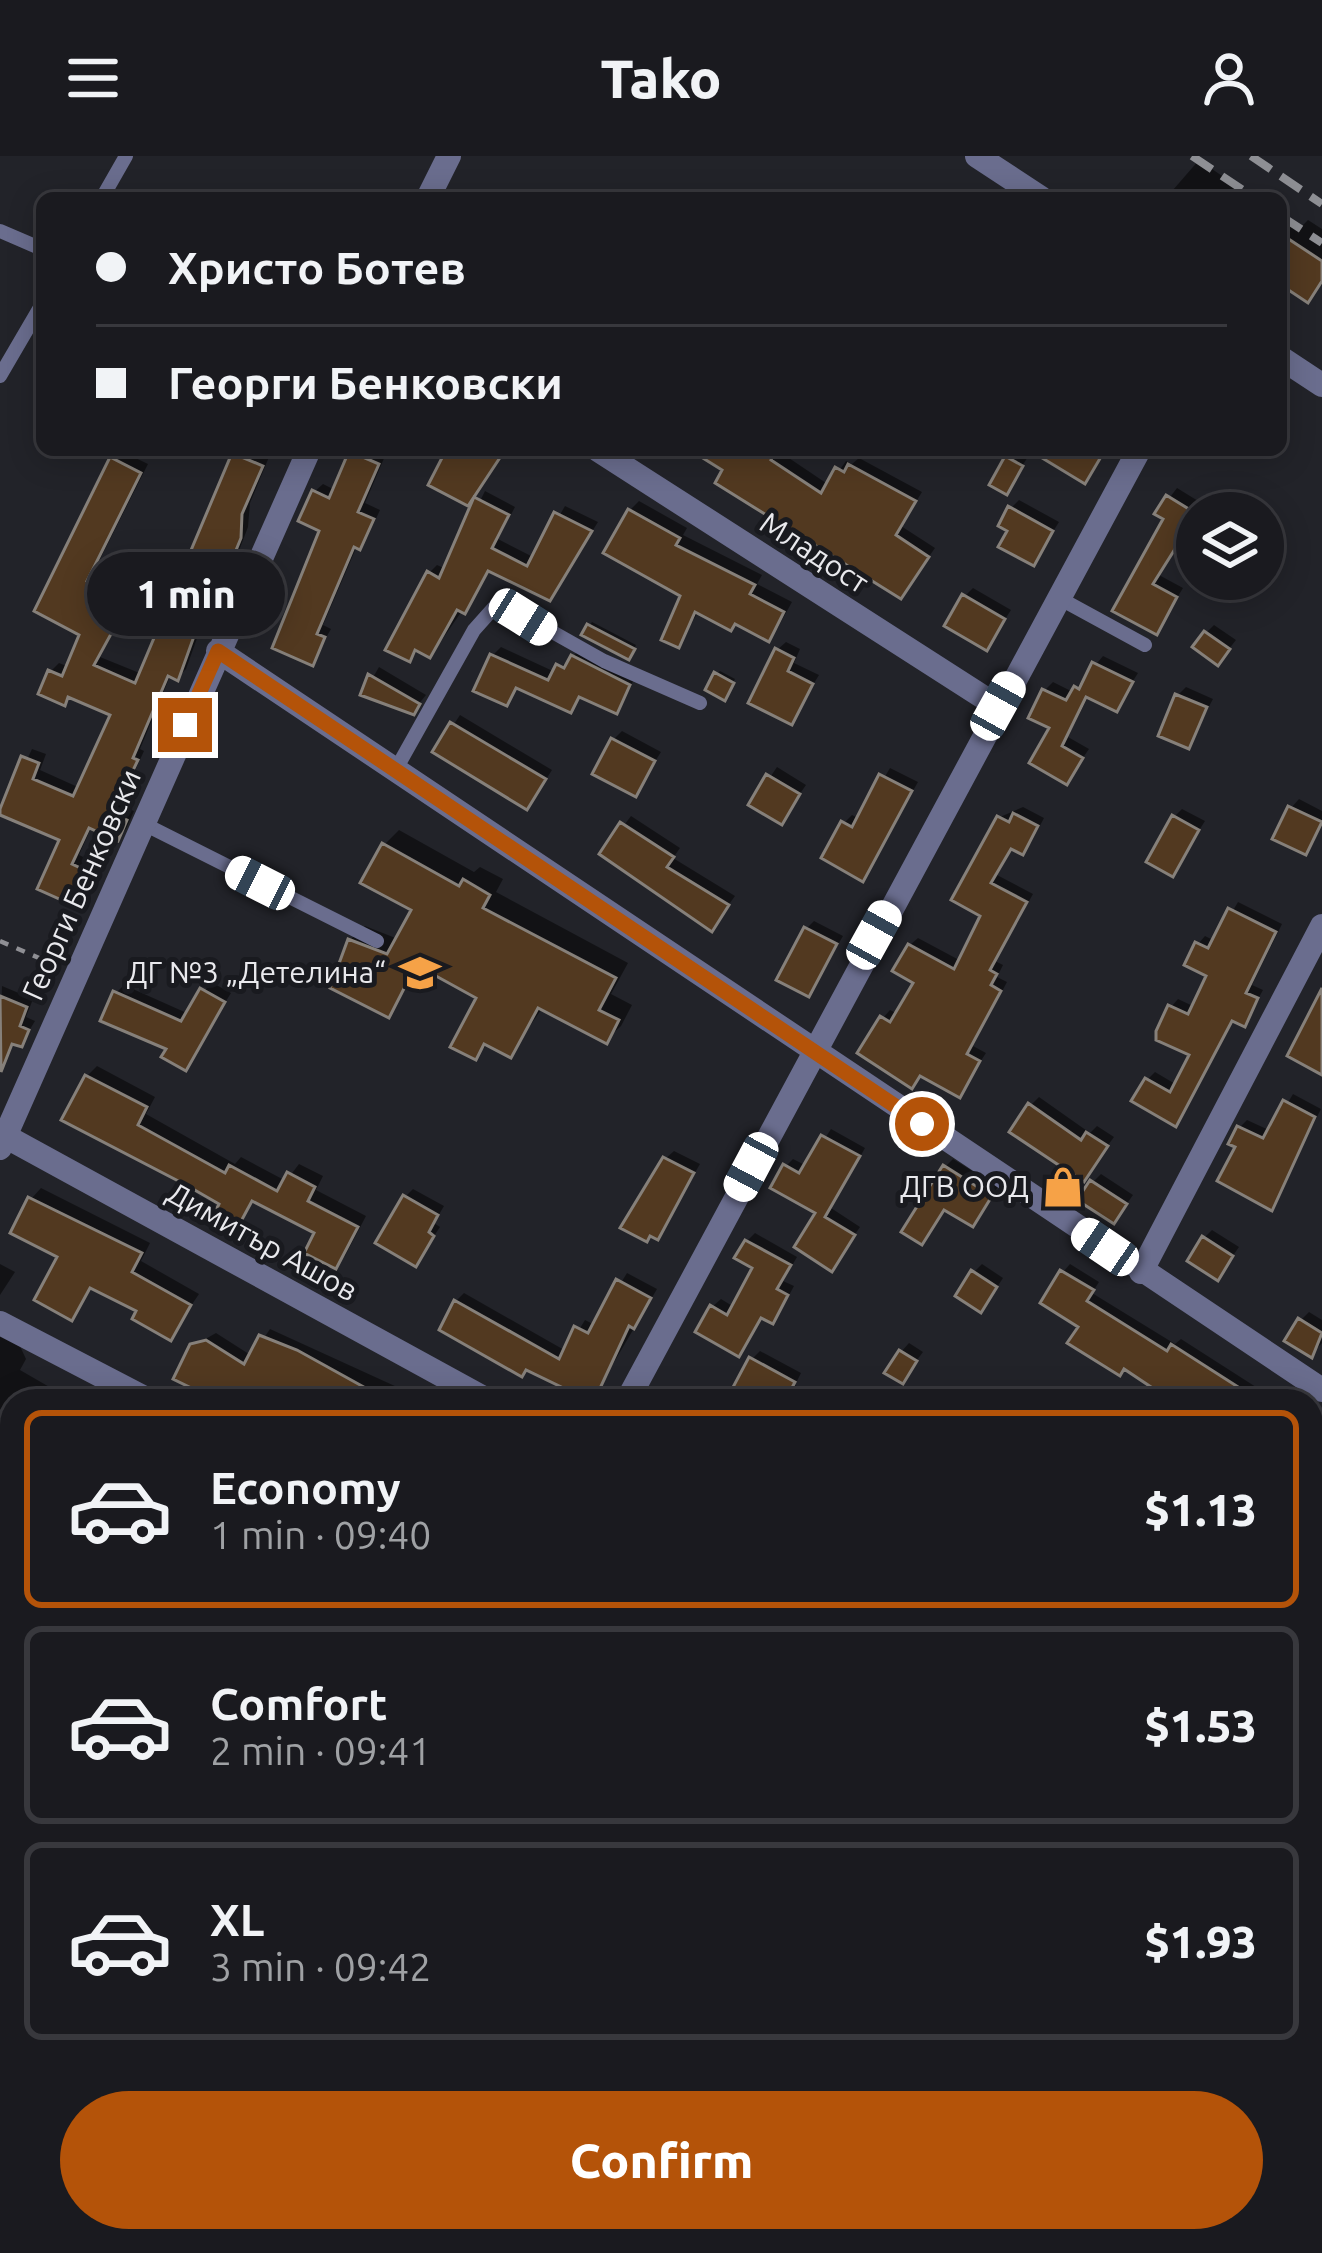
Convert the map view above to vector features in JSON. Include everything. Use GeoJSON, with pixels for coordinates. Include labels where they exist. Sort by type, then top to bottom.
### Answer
{"type":"FeatureCollection","features":[{"type":"Feature","properties":{"kind":"street"},"geometry":{"type":"LineString","coordinates":[[431,192],[449,156]]}},
{"type":"Feature","properties":{"kind":"street"},"geometry":{"type":"LineString","coordinates":[[977,156],[1032,192]]}},
{"type":"Feature","properties":{"kind":"street"},"geometry":{"type":"LineString","coordinates":[[1287,362],[1322,385]]}},
{"type":"Feature","properties":{"kind":"street","name":"Георги Бенковски"},"geometry":{"type":"LineString","coordinates":[[3,1142],[306,456]]}},
{"type":"Feature","properties":{"kind":"street","name":"Младост"},"geometry":{"type":"LineString","coordinates":[[607,456],[998,706]]}},
{"type":"Feature","properties":{"kind":"street"},"geometry":{"type":"LineString","coordinates":[[633,1389],[1136,456]]}},
{"type":"Feature","properties":{"kind":"street"},"geometry":{"type":"LineString","coordinates":[[218,651],[1320,1389]]}},
{"type":"Feature","properties":{"kind":"street"},"geometry":{"type":"LineString","coordinates":[[1141,1272],[1322,926]]}},
{"type":"Feature","properties":{"kind":"street","name":"Димитър Ашов"},"geometry":{"type":"LineString","coordinates":[[3,1142],[466,1389]]}},
{"type":"Feature","properties":{"kind":"street"},"geometry":{"type":"LineString","coordinates":[[0,1323],[127,1389]]}},
{"type":"Feature","properties":{"kind":"lane"},"geometry":{"type":"LineString","coordinates":[[105,192],[126,156]]}},
{"type":"Feature","properties":{"kind":"lane"},"geometry":{"type":"LineString","coordinates":[[0,231],[36,246]]}},
{"type":"Feature","properties":{"kind":"lane"},"geometry":{"type":"LineString","coordinates":[[0,376],[36,314]]}},
{"type":"Feature","properties":{"kind":"lane"},"geometry":{"type":"LineString","coordinates":[[1057,598],[1145,645]]}},
{"type":"Feature","properties":{"kind":"lane"},"geometry":{"type":"LineString","coordinates":[[395,770],[474,630],[499,602],[604,661],[700,704]]}},
{"type":"Feature","properties":{"kind":"lane"},"geometry":{"type":"LineString","coordinates":[[142,824],[377,941]]}},
{"type":"Feature","properties":{"kind":"path"},"geometry":{"type":"LineString","coordinates":[[0,941],[76,974]]}},
{"type":"Feature","properties":{"kind":"building"},"geometry":{"type":"Polygon","coordinates":[[[1287,238],[1322,261],[1322,281],[1308,303],[1287,289],[1287,238]]]}},
{"type":"Feature","properties":{"kind":"building"},"geometry":{"type":"Polygon","coordinates":[[[231,456],[263,466],[242,514],[241,538],[230,565],[221,561],[178,681],[168,676],[133,758],[138,760],[112,814],[127,820],[118,841],[89,828],[72,864],[89,872],[75,906],[37,889],[59,840],[0,815],[0,809],[21,756],[39,763],[33,779],[73,796],[110,715],[68,697],[65,706],[38,694],[48,670],[62,676],[79,635],[34,611],[110,457],[141,473],[87,581],[128,603],[94,665],[135,683],[231,456]]]}},
{"type":"Feature","properties":{"kind":"building"},"geometry":{"type":"Polygon","coordinates":[[[347,456],[379,464],[358,512],[374,519],[360,550],[354,547],[317,634],[325,637],[313,666],[272,648],[319,531],[298,521],[312,490],[329,498],[347,456]]]}},
{"type":"Feature","properties":{"kind":"building"},"geometry":{"type":"Polygon","coordinates":[[[443,456],[501,456],[468,506],[428,485],[443,456]]]}},
{"type":"Feature","properties":{"kind":"building"},"geometry":{"type":"Polygon","coordinates":[[[700,456],[773,456],[771,460],[821,493],[835,467],[844,472],[848,464],[916,501],[896,535],[929,557],[901,599],[715,483],[722,470],[700,456]]]}},
{"type":"Feature","properties":{"kind":"building"},"geometry":{"type":"Polygon","coordinates":[[[1005,456],[1023,466],[1007,495],[989,485],[1005,456]]]}},
{"type":"Feature","properties":{"kind":"building"},"geometry":{"type":"Polygon","coordinates":[[[1039,456],[1101,456],[1085,484],[1039,456]]]}},
{"type":"Feature","properties":{"kind":"building"},"geometry":{"type":"Polygon","coordinates":[[[1166,495],[1176,501],[1176,547],[1153,584],[1176,599],[1157,635],[1112,611],[1163,519],[1154,514],[1166,495]]]}},
{"type":"Feature","properties":{"kind":"building"},"geometry":{"type":"Polygon","coordinates":[[[474,497],[509,515],[492,548],[527,566],[554,512],[592,531],[550,601],[488,571],[465,614],[457,610],[430,658],[415,650],[410,662],[385,650],[427,571],[439,578],[474,497]]]}},
{"type":"Feature","properties":{"kind":"building"},"geometry":{"type":"Polygon","coordinates":[[[1008,506],[1053,531],[1034,566],[998,547],[1007,531],[998,526],[1008,506]]]}},
{"type":"Feature","properties":{"kind":"building"},"geometry":{"type":"Polygon","coordinates":[[[628,509],[680,538],[676,545],[755,585],[750,594],[784,612],[769,642],[735,624],[731,631],[695,612],[679,648],[661,640],[680,596],[603,553],[628,509]]]}},
{"type":"Feature","properties":{"kind":"building"},"geometry":{"type":"Polygon","coordinates":[[[962,594],[1005,619],[987,651],[944,626],[962,594]]]}},
{"type":"Feature","properties":{"kind":"building"},"geometry":{"type":"Polygon","coordinates":[[[587,624],[635,649],[629,660],[581,635],[587,624]]]}},
{"type":"Feature","properties":{"kind":"building"},"geometry":{"type":"Polygon","coordinates":[[[1204,631],[1230,649],[1218,666],[1192,647],[1204,631]]]}},
{"type":"Feature","properties":{"kind":"building"},"geometry":{"type":"Polygon","coordinates":[[[775,648],[794,658],[788,671],[813,684],[792,725],[748,703],[775,648]]]}},
{"type":"Feature","properties":{"kind":"building"},"geometry":{"type":"Polygon","coordinates":[[[490,654],[548,680],[556,664],[564,668],[571,655],[630,685],[617,714],[579,697],[571,713],[516,688],[507,706],[473,691],[490,654]]]}},
{"type":"Feature","properties":{"kind":"building"},"geometry":{"type":"Polygon","coordinates":[[[1092,662],[1133,682],[1117,712],[1086,697],[1062,746],[1083,758],[1067,785],[1029,763],[1049,728],[1028,718],[1042,689],[1066,700],[1074,686],[1079,689],[1092,662]]]}},
{"type":"Feature","properties":{"kind":"building"},"geometry":{"type":"Polygon","coordinates":[[[714,672],[734,683],[725,701],[705,690],[714,672]]]}},
{"type":"Feature","properties":{"kind":"building"},"geometry":{"type":"Polygon","coordinates":[[[368,674],[420,704],[414,715],[360,695],[368,674]]]}},
{"type":"Feature","properties":{"kind":"building"},"geometry":{"type":"Polygon","coordinates":[[[1175,694],[1207,707],[1189,749],[1158,736],[1175,694]]]}},
{"type":"Feature","properties":{"kind":"building"},"geometry":{"type":"Polygon","coordinates":[[[450,722],[546,779],[527,810],[432,752],[450,722]]]}},
{"type":"Feature","properties":{"kind":"building"},"geometry":{"type":"Polygon","coordinates":[[[611,738],[655,761],[636,797],[592,774],[611,738]]]}},
{"type":"Feature","properties":{"kind":"building"},"geometry":{"type":"Polygon","coordinates":[[[766,774],[800,794],[782,825],[748,805],[766,774]]]}},
{"type":"Feature","properties":{"kind":"building"},"geometry":{"type":"Polygon","coordinates":[[[879,774],[912,791],[863,882],[821,858],[841,821],[852,827],[879,774]]]}},
{"type":"Feature","properties":{"kind":"building"},"geometry":{"type":"Polygon","coordinates":[[[1288,806],[1322,822],[1306,855],[1272,839],[1288,806]]]}},
{"type":"Feature","properties":{"kind":"building"},"geometry":{"type":"Polygon","coordinates":[[[1013,813],[1038,826],[1023,855],[1011,849],[991,883],[1027,902],[990,970],[997,974],[991,985],[1001,991],[967,1054],[980,1061],[960,1098],[920,1076],[912,1089],[857,1053],[880,1016],[890,1022],[913,983],[892,971],[908,944],[954,969],[980,916],[951,900],[997,816],[1009,822],[1013,813]]]}},
{"type":"Feature","properties":{"kind":"building"},"geometry":{"type":"Polygon","coordinates":[[[1172,815],[1199,830],[1173,877],[1146,862],[1172,815]]]}},
{"type":"Feature","properties":{"kind":"building"},"geometry":{"type":"Polygon","coordinates":[[[620,822],[674,857],[667,867],[729,905],[712,932],[599,854],[620,822]]]}},
{"type":"Feature","properties":{"kind":"building"},"geometry":{"type":"Polygon","coordinates":[[[382,843],[459,886],[463,879],[490,895],[483,908],[616,978],[599,1010],[619,1020],[607,1044],[538,1008],[511,1058],[484,1044],[476,1060],[450,1047],[476,998],[416,965],[389,1018],[330,988],[348,939],[387,954],[411,910],[360,883],[382,843]]]}},
{"type":"Feature","properties":{"kind":"building"},"geometry":{"type":"Polygon","coordinates":[[[1228,908],[1276,932],[1246,993],[1258,998],[1245,1027],[1232,1021],[1176,1127],[1131,1101],[1145,1078],[1170,1092],[1189,1055],[1156,1040],[1156,1031],[1168,1005],[1188,1014],[1206,976],[1184,965],[1195,942],[1208,948],[1228,908]]]}},
{"type":"Feature","properties":{"kind":"building"},"geometry":{"type":"Polygon","coordinates":[[[804,927],[837,944],[809,997],[776,980],[804,927]]]}},
{"type":"Feature","properties":{"kind":"building"},"geometry":{"type":"Polygon","coordinates":[[[200,988],[225,1002],[186,1071],[161,1057],[166,1049],[100,1021],[113,991],[181,1021],[200,988]]]}},
{"type":"Feature","properties":{"kind":"building"},"geometry":{"type":"Polygon","coordinates":[[[1322,988],[1322,1075],[1287,1056],[1322,988]]]}},
{"type":"Feature","properties":{"kind":"building"},"geometry":{"type":"Polygon","coordinates":[[[0,996],[27,1007],[20,1026],[29,1030],[22,1047],[12,1044],[1,1072],[0,996]]]}},
{"type":"Feature","properties":{"kind":"building"},"geometry":{"type":"Polygon","coordinates":[[[85,1075],[147,1107],[138,1125],[225,1173],[229,1165],[277,1191],[287,1172],[315,1187],[308,1201],[358,1227],[336,1269],[304,1253],[314,1233],[252,1201],[239,1225],[215,1212],[219,1204],[61,1120],[85,1075]]]}},
{"type":"Feature","properties":{"kind":"building"},"geometry":{"type":"Polygon","coordinates":[[[1283,1100],[1315,1117],[1272,1211],[1217,1181],[1235,1147],[1228,1144],[1237,1126],[1263,1138],[1283,1100]]]}},
{"type":"Feature","properties":{"kind":"building"},"geometry":{"type":"Polygon","coordinates":[[[1028,1103],[1081,1140],[1086,1132],[1108,1146],[1084,1182],[1009,1132],[1028,1103]]]}},
{"type":"Feature","properties":{"kind":"building"},"geometry":{"type":"Polygon","coordinates":[[[821,1135],[860,1156],[825,1217],[855,1235],[832,1272],[794,1247],[815,1213],[770,1188],[783,1164],[799,1173],[821,1135]]]}},
{"type":"Feature","properties":{"kind":"building"},"geometry":{"type":"Polygon","coordinates":[[[663,1157],[694,1173],[658,1240],[650,1236],[647,1242],[620,1228],[663,1157]]]}},
{"type":"Feature","properties":{"kind":"building"},"geometry":{"type":"Polygon","coordinates":[[[943,1165],[992,1196],[973,1227],[944,1210],[922,1245],[901,1232],[943,1165]]]}},
{"type":"Feature","properties":{"kind":"building"},"geometry":{"type":"Polygon","coordinates":[[[1090,1180],[1127,1204],[1114,1224],[1077,1200],[1090,1180]]]}},
{"type":"Feature","properties":{"kind":"building"},"geometry":{"type":"Polygon","coordinates":[[[403,1195],[438,1215],[429,1232],[434,1236],[416,1267],[375,1243],[403,1195]]]}},
{"type":"Feature","properties":{"kind":"building"},"geometry":{"type":"Polygon","coordinates":[[[28,1197],[142,1253],[132,1272],[191,1305],[171,1341],[132,1319],[136,1311],[90,1288],[72,1321],[34,1300],[57,1257],[10,1233],[28,1197]]]}},
{"type":"Feature","properties":{"kind":"building"},"geometry":{"type":"Polygon","coordinates":[[[1202,1236],[1233,1256],[1218,1281],[1187,1261],[1202,1236]]]}},
{"type":"Feature","properties":{"kind":"building"},"geometry":{"type":"Polygon","coordinates":[[[745,1240],[791,1265],[777,1289],[788,1295],[773,1324],[761,1318],[739,1357],[695,1332],[710,1305],[727,1315],[752,1268],[734,1258],[745,1240]]]}},
{"type":"Feature","properties":{"kind":"building"},"geometry":{"type":"Polygon","coordinates":[[[971,1270],[997,1287],[981,1313],[955,1296],[971,1270]]]}},
{"type":"Feature","properties":{"kind":"building"},"geometry":{"type":"Polygon","coordinates":[[[1060,1270],[1094,1290],[1087,1301],[1167,1351],[1171,1344],[1241,1389],[1154,1389],[1124,1369],[1120,1376],[1067,1343],[1078,1327],[1040,1303],[1060,1270]]]}},
{"type":"Feature","properties":{"kind":"building"},"geometry":{"type":"Polygon","coordinates":[[[616,1279],[651,1298],[634,1329],[629,1326],[600,1389],[565,1389],[526,1370],[522,1377],[439,1330],[454,1300],[559,1359],[574,1326],[588,1333],[616,1279]]]}},
{"type":"Feature","properties":{"kind":"building"},"geometry":{"type":"Polygon","coordinates":[[[1298,1318],[1322,1333],[1312,1358],[1284,1341],[1298,1318]]]}},
{"type":"Feature","properties":{"kind":"building"},"geometry":{"type":"Polygon","coordinates":[[[259,1335],[367,1389],[193,1389],[173,1379],[190,1344],[206,1340],[244,1364],[259,1335]]]}},
{"type":"Feature","properties":{"kind":"building"},"geometry":{"type":"Polygon","coordinates":[[[899,1350],[917,1361],[903,1384],[884,1373],[899,1350]]]}},
{"type":"Feature","properties":{"kind":"building"},"geometry":{"type":"Polygon","coordinates":[[[749,1357],[795,1382],[791,1389],[732,1389],[749,1357]]]}},
{"type":"Feature","properties":{"kind":"railway"},"geometry":{"type":"LineString","coordinates":[[1192,156],[1246,192]]}},
{"type":"Feature","properties":{"kind":"railway"},"geometry":{"type":"LineString","coordinates":[[1251,156],[1322,204]]}},
{"type":"Feature","properties":{"kind":"railway"},"geometry":{"type":"LineString","coordinates":[[1287,220],[1322,243]]}},
{"type":"Feature","properties":{"kind":"place","name":"ДГ №3 „Детелина“"},"geometry":{"type":"Point","coordinates":[420,973]}},
{"type":"Feature","properties":{"kind":"place","name":"ДГВ ООД"},"geometry":{"type":"Point","coordinates":[1063,1187]}},
{"type":"Feature","properties":{"kind":"route"},"geometry":{"type":"LineString","coordinates":[[185,725],[218,651],[922,1124]]}}]}
